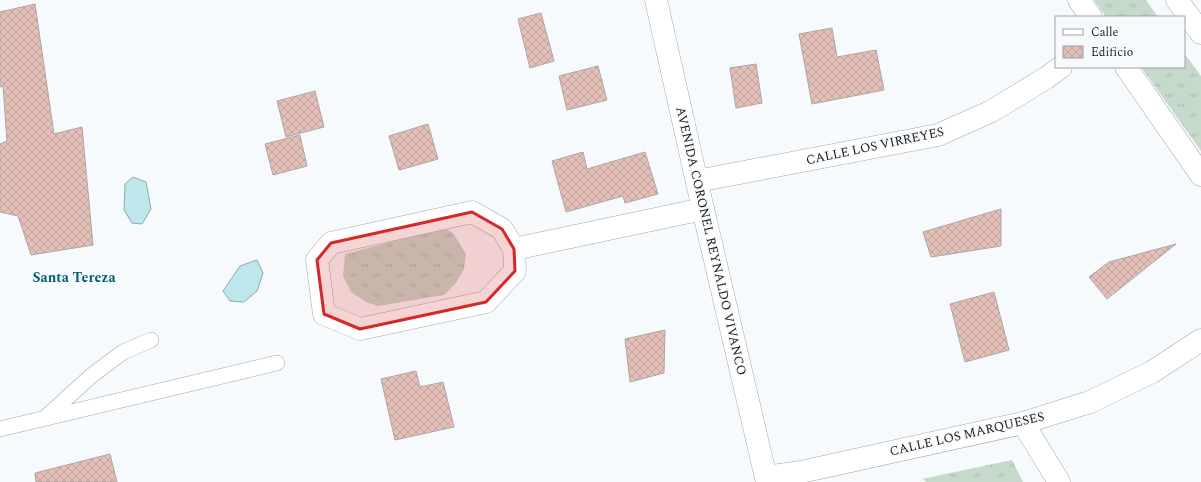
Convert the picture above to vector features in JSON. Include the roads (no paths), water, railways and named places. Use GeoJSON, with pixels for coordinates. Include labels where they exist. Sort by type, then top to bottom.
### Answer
{"type":"FeatureCollection","features":[{"type":"Feature","properties":{"kind":"street","name":"AVENIDA CORONEL REYNALDO VIVANCO"},"geometry":{"type":"LineString","coordinates":[[656,0],[766,480]]}},
{"type":"Feature","properties":{"kind":"street"},"geometry":{"type":"LineString","coordinates":[[1079,0],[1090,16]]}},
{"type":"Feature","properties":{"kind":"street"},"geometry":{"type":"LineString","coordinates":[[1177,0],[1201,33]]}},
{"type":"Feature","properties":{"kind":"street","name":"CALLE LOS VIRREYES"},"geometry":{"type":"LineString","coordinates":[[697,181],[938,135],[992,111],[1060,68]]}},
{"type":"Feature","properties":{"kind":"street"},"geometry":{"type":"LineString","coordinates":[[1127,68],[1201,175]]}},
{"type":"Feature","properties":{"kind":"street"},"geometry":{"type":"LineString","coordinates":[[514,249],[703,209]]}},
{"type":"Feature","properties":{"kind":"street"},"geometry":{"type":"LineString","coordinates":[[472,212],[502,229],[514,249],[514,271],[486,302],[360,329],[324,314],[317,260],[331,243],[472,212]]}},
{"type":"Feature","properties":{"kind":"street","name":"CALLE LOS MARQUESES"},"geometry":{"type":"LineString","coordinates":[[766,480],[1023,423],[1090,402],[1152,372],[1201,340]]}},
{"type":"Feature","properties":{"kind":"street"},"geometry":{"type":"LineString","coordinates":[[1023,423],[1059,482]]}},
{"type":"Feature","properties":{"kind":"lane"},"geometry":{"type":"LineString","coordinates":[[46,417],[91,376],[123,352],[151,340]]}},
{"type":"Feature","properties":{"kind":"lane"},"geometry":{"type":"LineString","coordinates":[[0,429],[277,363]]}},
{"type":"Feature","properties":{"kind":"water"},"geometry":{"type":"Polygon","coordinates":[[[133,177],[146,182],[151,209],[142,224],[132,223],[124,210],[125,184],[133,177]]]}},
{"type":"Feature","properties":{"kind":"water"},"geometry":{"type":"Polygon","coordinates":[[[257,260],[263,273],[257,291],[244,302],[230,301],[223,291],[240,266],[257,260]]]}},
{"type":"Feature","properties":{"kind":"district","name":"Santa Tereza"},"geometry":{"type":"Point","coordinates":[74,277]}}]}
